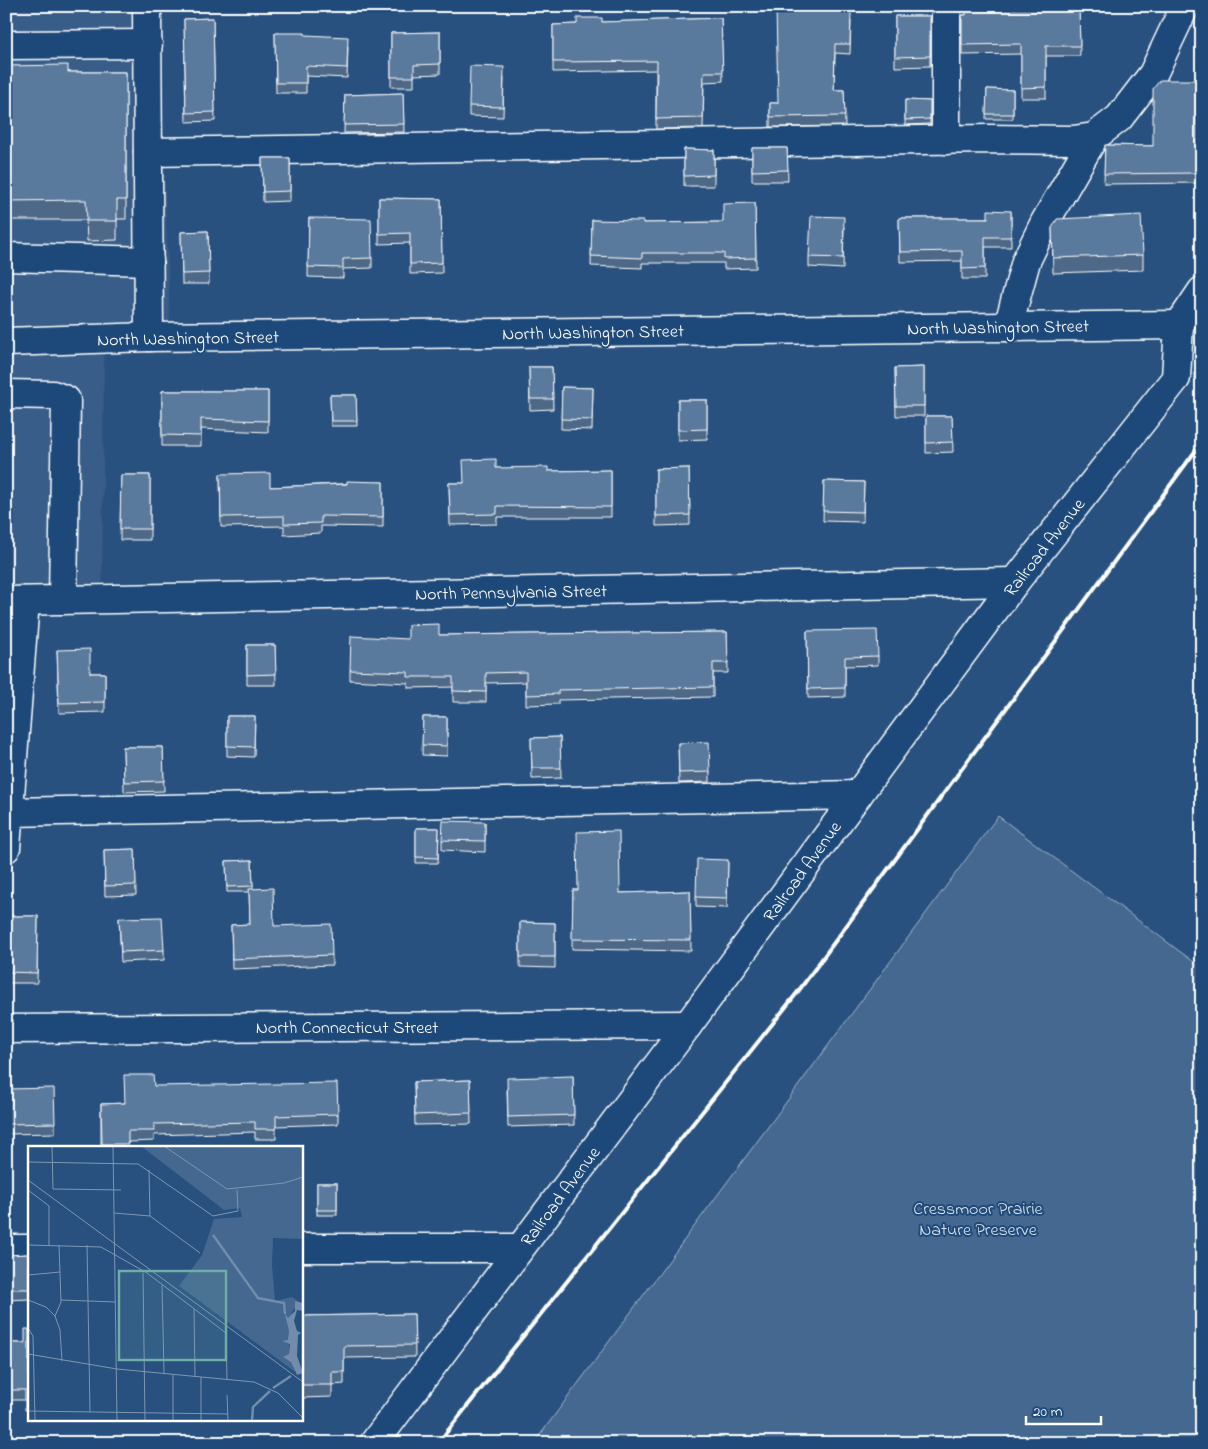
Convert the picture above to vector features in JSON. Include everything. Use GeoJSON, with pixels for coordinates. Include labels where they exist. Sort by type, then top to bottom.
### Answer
{"type":"FeatureCollection","features":[{"type":"Feature","properties":{"kind":"street"},"geometry":{"type":"LineString","coordinates":[[147,6],[149,337]]}},
{"type":"Feature","properties":{"kind":"street"},"geometry":{"type":"LineString","coordinates":[[946,6],[946,140]]}},
{"type":"Feature","properties":{"kind":"street"},"geometry":{"type":"LineString","coordinates":[[1008,327],[1026,261],[1045,222],[1094,137],[1119,118],[1153,74],[1185,6]]}},
{"type":"Feature","properties":{"kind":"street"},"geometry":{"type":"LineString","coordinates":[[6,45],[148,44]]}},
{"type":"Feature","properties":{"kind":"street"},"geometry":{"type":"LineString","coordinates":[[148,152],[946,140],[1073,140],[1094,137]]}},
{"type":"Feature","properties":{"kind":"street"},"geometry":{"type":"LineString","coordinates":[[6,258],[149,262]]}},
{"type":"Feature","properties":{"kind":"street"},"geometry":{"type":"LineString","coordinates":[[1179,325],[1202,291]]}},
{"type":"Feature","properties":{"kind":"street","name":"North Washington Street"},"geometry":{"type":"LineString","coordinates":[[6,342],[149,337],[1179,325]]}},
{"type":"Feature","properties":{"kind":"street","name":"Railroad Avenue"},"geometry":{"type":"LineString","coordinates":[[374,1443],[688,1025],[1016,582],[1176,378],[1179,325]]}},
{"type":"Feature","properties":{"kind":"street"},"geometry":{"type":"LineString","coordinates":[[6,394],[53,395],[66,400],[63,600]]}},
{"type":"Feature","properties":{"kind":"street","name":"North Pennsylvania Street"},"geometry":{"type":"LineString","coordinates":[[16,601],[1016,582]]}},
{"type":"Feature","properties":{"kind":"street"},"geometry":{"type":"LineString","coordinates":[[6,848],[10,812],[16,601]]}},
{"type":"Feature","properties":{"kind":"street"},"geometry":{"type":"LineString","coordinates":[[10,812],[858,795]]}},
{"type":"Feature","properties":{"kind":"street","name":"North Connecticut Street"},"geometry":{"type":"LineString","coordinates":[[6,1029],[688,1025]]}},
{"type":"Feature","properties":{"kind":"street"},"geometry":{"type":"LineString","coordinates":[[302,1248],[520,1248]]}},
{"type":"Feature","properties":{"kind":"street"},"geometry":{"type":"LineString","coordinates":[[6,1249],[28,1249]]}},
{"type":"Feature","properties":{"kind":"shaded area"},"geometry":{"type":"Polygon","coordinates":[[[6,6],[158,6],[171,347],[104,352],[102,615],[6,615],[6,6]]]}},
{"type":"Feature","properties":{"kind":"green space","name":"Cressmoor Prairie Nature Preserve"},"geometry":{"type":"Polygon","coordinates":[[[998,816],[1202,968],[1202,1443],[534,1443],[998,816]]]}},
{"type":"Feature","properties":{"kind":"building"},"geometry":{"type":"Polygon","coordinates":[[[776,8],[851,11],[850,44],[835,44],[834,90],[844,90],[845,116],[770,117],[770,103],[778,103],[776,8]]]}},
{"type":"Feature","properties":{"kind":"building"},"geometry":{"type":"Polygon","coordinates":[[[1079,8],[1080,46],[1046,46],[1046,87],[1021,88],[1021,44],[962,45],[962,15],[966,15],[966,10],[1079,8]]]}},
{"type":"Feature","properties":{"kind":"building"},"geometry":{"type":"Polygon","coordinates":[[[895,16],[930,16],[930,56],[895,57],[895,16]]]}},
{"type":"Feature","properties":{"kind":"building"},"geometry":{"type":"Polygon","coordinates":[[[213,18],[215,112],[186,113],[184,19],[213,18]]]}},
{"type":"Feature","properties":{"kind":"building"},"geometry":{"type":"Polygon","coordinates":[[[577,18],[602,18],[602,22],[721,18],[723,72],[704,72],[703,118],[656,119],[657,61],[553,62],[553,25],[577,24],[577,18]]]}},
{"type":"Feature","properties":{"kind":"building"},"geometry":{"type":"Polygon","coordinates":[[[440,32],[440,64],[414,65],[414,77],[391,77],[391,33],[440,32]]]}},
{"type":"Feature","properties":{"kind":"building"},"geometry":{"type":"Polygon","coordinates":[[[275,33],[305,33],[305,35],[348,37],[347,68],[306,66],[306,83],[276,83],[275,33]]]}},
{"type":"Feature","properties":{"kind":"building"},"geometry":{"type":"Polygon","coordinates":[[[68,65],[68,72],[126,72],[126,200],[117,200],[117,221],[87,221],[86,200],[6,201],[6,66],[68,65]]]}},
{"type":"Feature","properties":{"kind":"building"},"geometry":{"type":"Polygon","coordinates":[[[470,66],[504,67],[503,107],[469,106],[470,66]]]}},
{"type":"Feature","properties":{"kind":"building"},"geometry":{"type":"Polygon","coordinates":[[[1160,80],[1197,80],[1197,173],[1104,174],[1105,145],[1153,146],[1153,89],[1160,80]]]}},
{"type":"Feature","properties":{"kind":"building"},"geometry":{"type":"Polygon","coordinates":[[[987,89],[1013,90],[1013,114],[986,114],[987,89]]]}},
{"type":"Feature","properties":{"kind":"building"},"geometry":{"type":"Polygon","coordinates":[[[403,93],[404,124],[344,125],[345,95],[403,93]]]}},
{"type":"Feature","properties":{"kind":"building"},"geometry":{"type":"Polygon","coordinates":[[[905,100],[930,101],[930,119],[905,120],[905,100]]]}},
{"type":"Feature","properties":{"kind":"building"},"geometry":{"type":"Polygon","coordinates":[[[752,148],[787,148],[788,170],[752,171],[752,148]]]}},
{"type":"Feature","properties":{"kind":"building"},"geometry":{"type":"Polygon","coordinates":[[[684,149],[714,150],[714,175],[684,176],[684,149]]]}},
{"type":"Feature","properties":{"kind":"building"},"geometry":{"type":"Polygon","coordinates":[[[262,158],[290,158],[290,191],[263,192],[262,158]]]}},
{"type":"Feature","properties":{"kind":"building"},"geometry":{"type":"Polygon","coordinates":[[[379,198],[441,199],[442,263],[410,264],[410,233],[379,234],[379,198]]]}},
{"type":"Feature","properties":{"kind":"building"},"geometry":{"type":"Polygon","coordinates":[[[755,203],[756,258],[724,259],[724,253],[642,253],[642,258],[591,256],[592,220],[643,221],[643,223],[723,222],[723,204],[755,203]]]}},
{"type":"Feature","properties":{"kind":"building"},"geometry":{"type":"Polygon","coordinates":[[[988,210],[1011,211],[1011,237],[985,237],[985,268],[962,269],[962,251],[900,252],[899,218],[988,218],[988,210]]]}},
{"type":"Feature","properties":{"kind":"building"},"geometry":{"type":"Polygon","coordinates":[[[1141,215],[1143,255],[1053,258],[1052,228],[1057,219],[1141,215]]]}},
{"type":"Feature","properties":{"kind":"building"},"geometry":{"type":"Polygon","coordinates":[[[811,216],[844,217],[843,258],[809,257],[811,216]]]}},
{"type":"Feature","properties":{"kind":"building"},"geometry":{"type":"Polygon","coordinates":[[[309,218],[371,219],[372,258],[343,259],[343,268],[308,267],[309,218]]]}},
{"type":"Feature","properties":{"kind":"building"},"geometry":{"type":"Polygon","coordinates":[[[208,231],[209,273],[182,274],[181,232],[208,231]]]}},
{"type":"Feature","properties":{"kind":"building"},"geometry":{"type":"Polygon","coordinates":[[[529,367],[552,367],[553,399],[530,399],[529,367]]]}},
{"type":"Feature","properties":{"kind":"building"},"geometry":{"type":"Polygon","coordinates":[[[924,367],[924,406],[896,406],[895,368],[924,367]]]}},
{"type":"Feature","properties":{"kind":"building"},"geometry":{"type":"Polygon","coordinates":[[[562,387],[593,388],[592,420],[561,419],[562,387]]]}},
{"type":"Feature","properties":{"kind":"building"},"geometry":{"type":"Polygon","coordinates":[[[162,391],[268,391],[268,421],[201,419],[201,436],[162,435],[162,391]]]}},
{"type":"Feature","properties":{"kind":"building"},"geometry":{"type":"Polygon","coordinates":[[[330,395],[356,395],[357,421],[331,421],[330,395]]]}},
{"type":"Feature","properties":{"kind":"building"},"geometry":{"type":"Polygon","coordinates":[[[678,400],[707,400],[707,429],[678,430],[678,400]]]}},
{"type":"Feature","properties":{"kind":"building"},"geometry":{"type":"Polygon","coordinates":[[[926,416],[952,416],[953,442],[926,443],[926,416]]]}},
{"type":"Feature","properties":{"kind":"building"},"geometry":{"type":"Polygon","coordinates":[[[496,459],[496,468],[548,467],[548,471],[611,470],[611,507],[497,506],[497,514],[450,515],[449,483],[464,483],[463,460],[496,459]]]}},
{"type":"Feature","properties":{"kind":"building"},"geometry":{"type":"Polygon","coordinates":[[[689,468],[690,515],[656,516],[656,469],[689,468]]]}},
{"type":"Feature","properties":{"kind":"building"},"geometry":{"type":"Polygon","coordinates":[[[270,473],[270,487],[347,484],[347,481],[383,482],[383,517],[321,516],[321,523],[284,524],[284,516],[221,517],[220,474],[270,473]]]}},
{"type":"Feature","properties":{"kind":"building"},"geometry":{"type":"Polygon","coordinates":[[[121,475],[150,475],[150,529],[120,529],[121,475]]]}},
{"type":"Feature","properties":{"kind":"building"},"geometry":{"type":"Polygon","coordinates":[[[824,481],[864,482],[863,512],[823,511],[824,481]]]}},
{"type":"Feature","properties":{"kind":"building"},"geometry":{"type":"Polygon","coordinates":[[[439,624],[439,635],[727,632],[728,663],[713,663],[713,687],[558,690],[558,694],[526,695],[526,672],[486,673],[486,692],[453,691],[453,677],[408,677],[408,672],[350,670],[351,636],[408,639],[408,625],[439,624]]]}},
{"type":"Feature","properties":{"kind":"building"},"geometry":{"type":"Polygon","coordinates":[[[877,630],[878,656],[845,657],[845,688],[808,689],[807,631],[877,630]]]}},
{"type":"Feature","properties":{"kind":"building"},"geometry":{"type":"Polygon","coordinates":[[[247,645],[275,645],[276,674],[247,675],[247,645]]]}},
{"type":"Feature","properties":{"kind":"building"},"geometry":{"type":"Polygon","coordinates":[[[90,649],[90,673],[105,673],[105,702],[59,703],[57,650],[90,649]]]}},
{"type":"Feature","properties":{"kind":"building"},"geometry":{"type":"Polygon","coordinates":[[[227,716],[255,716],[254,747],[227,746],[227,716]]]}},
{"type":"Feature","properties":{"kind":"building"},"geometry":{"type":"Polygon","coordinates":[[[423,717],[447,717],[447,746],[422,745],[423,717]]]}},
{"type":"Feature","properties":{"kind":"building"},"geometry":{"type":"Polygon","coordinates":[[[560,737],[561,768],[532,768],[531,738],[560,737]]]}},
{"type":"Feature","properties":{"kind":"building"},"geometry":{"type":"Polygon","coordinates":[[[709,742],[710,772],[679,773],[678,743],[709,742]]]}},
{"type":"Feature","properties":{"kind":"building"},"geometry":{"type":"Polygon","coordinates":[[[123,747],[163,747],[164,781],[124,782],[123,747]]]}},
{"type":"Feature","properties":{"kind":"building"},"geometry":{"type":"Polygon","coordinates":[[[443,821],[485,822],[485,841],[442,840],[443,821]]]}},
{"type":"Feature","properties":{"kind":"building"},"geometry":{"type":"Polygon","coordinates":[[[416,828],[439,828],[438,858],[416,857],[416,828]]]}},
{"type":"Feature","properties":{"kind":"building"},"geometry":{"type":"Polygon","coordinates":[[[619,831],[620,893],[690,891],[691,940],[572,939],[573,890],[578,890],[577,832],[619,831]]]}},
{"type":"Feature","properties":{"kind":"building"},"geometry":{"type":"Polygon","coordinates":[[[135,849],[136,885],[105,886],[104,850],[135,849]]]}},
{"type":"Feature","properties":{"kind":"building"},"geometry":{"type":"Polygon","coordinates":[[[697,859],[728,860],[727,898],[696,897],[697,859]]]}},
{"type":"Feature","properties":{"kind":"building"},"geometry":{"type":"Polygon","coordinates":[[[252,860],[253,886],[227,887],[226,861],[252,860]]]}},
{"type":"Feature","properties":{"kind":"building"},"geometry":{"type":"Polygon","coordinates":[[[273,888],[274,926],[331,924],[332,955],[232,959],[231,925],[250,924],[249,889],[273,888]]]}},
{"type":"Feature","properties":{"kind":"building"},"geometry":{"type":"Polygon","coordinates":[[[7,916],[38,916],[37,973],[6,972],[7,916]]]}},
{"type":"Feature","properties":{"kind":"building"},"geometry":{"type":"Polygon","coordinates":[[[162,917],[164,950],[121,952],[119,918],[162,917]]]}},
{"type":"Feature","properties":{"kind":"building"},"geometry":{"type":"Polygon","coordinates":[[[520,922],[555,923],[555,957],[520,957],[520,922]]]}},
{"type":"Feature","properties":{"kind":"building"},"geometry":{"type":"Polygon","coordinates":[[[124,1075],[153,1075],[154,1086],[337,1083],[338,1114],[276,1116],[276,1129],[255,1129],[255,1122],[154,1124],[154,1131],[128,1131],[128,1144],[102,1144],[101,1104],[125,1103],[124,1075]]]}},
{"type":"Feature","properties":{"kind":"building"},"geometry":{"type":"Polygon","coordinates":[[[573,1076],[574,1115],[508,1117],[507,1078],[573,1076]]]}},
{"type":"Feature","properties":{"kind":"building"},"geometry":{"type":"Polygon","coordinates":[[[470,1080],[471,1113],[415,1115],[414,1082],[470,1080]]]}},
{"type":"Feature","properties":{"kind":"building"},"geometry":{"type":"Polygon","coordinates":[[[54,1088],[55,1123],[6,1124],[6,1089],[54,1088]]]}},
{"type":"Feature","properties":{"kind":"building"},"geometry":{"type":"Polygon","coordinates":[[[317,1183],[337,1183],[337,1210],[317,1210],[317,1183]]]}},
{"type":"Feature","properties":{"kind":"building"},"geometry":{"type":"Polygon","coordinates":[[[28,1254],[28,1289],[6,1289],[6,1255],[28,1254]]]}},
{"type":"Feature","properties":{"kind":"building"},"geometry":{"type":"Polygon","coordinates":[[[414,1314],[415,1345],[344,1346],[344,1372],[332,1372],[332,1385],[302,1385],[302,1316],[414,1314]]]}},
{"type":"Feature","properties":{"kind":"building"},"geometry":{"type":"Polygon","coordinates":[[[25,1329],[28,1329],[28,1400],[25,1400],[25,1390],[6,1390],[6,1343],[25,1343],[25,1329]]]}},
{"type":"Feature","properties":{"kind":"railway"},"geometry":{"type":"LineString","coordinates":[[438,1443],[797,993],[1202,442]]}}]}
